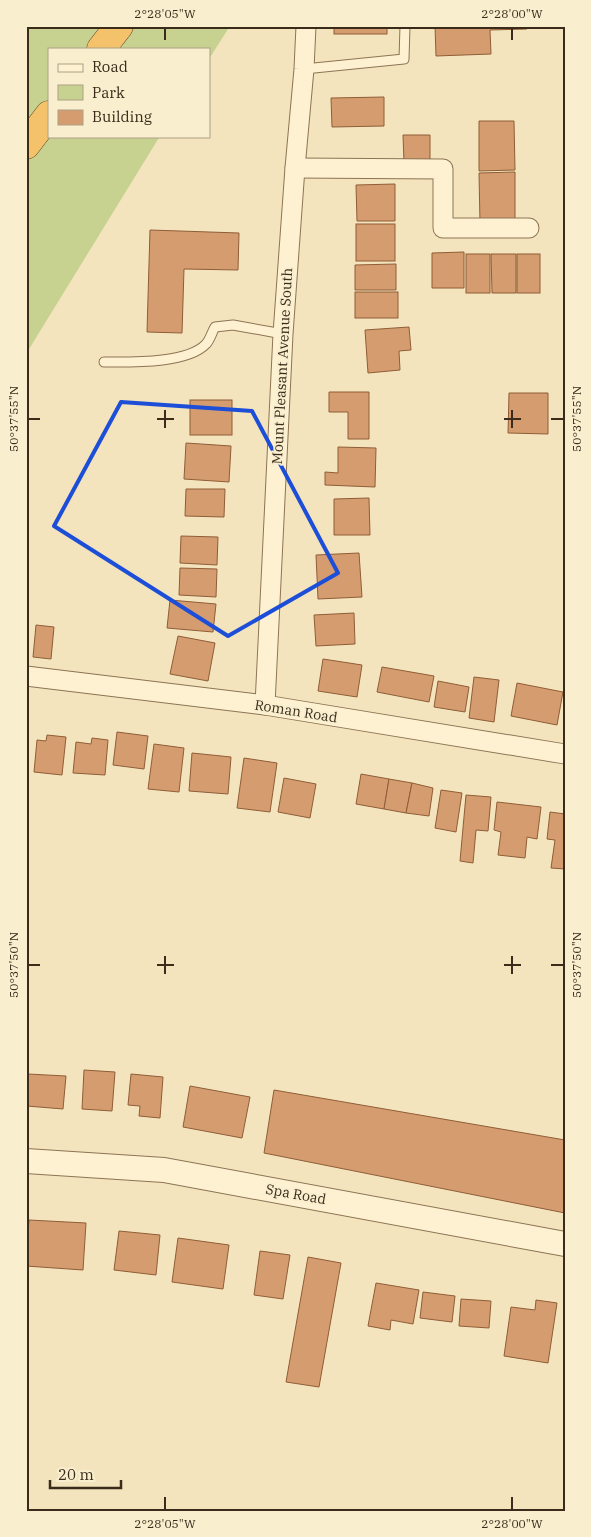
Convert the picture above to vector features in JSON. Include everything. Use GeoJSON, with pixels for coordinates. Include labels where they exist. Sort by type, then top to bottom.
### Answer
{"type":"FeatureCollection","features":[{"type":"Feature","properties":{"kind":"highway"},"geometry":{"type":"LineString","coordinates":[[102,48],[119,26]]}},
{"type":"Feature","properties":{"kind":"highway"},"geometry":{"type":"LineString","coordinates":[[26,144],[48,116]]}},
{"type":"Feature","properties":{"kind":"street","name":"Mount Pleasant Avenue South"},"geometry":{"type":"LineString","coordinates":[[265,705],[283,334],[306,26]]}},
{"type":"Feature","properties":{"kind":"street"},"geometry":{"type":"LineString","coordinates":[[295,168],[443,169],[443,228],[529,228]]}},
{"type":"Feature","properties":{"kind":"street","name":"Roman Road"},"geometry":{"type":"LineString","coordinates":[[26,676],[265,705],[565,754]]}},
{"type":"Feature","properties":{"kind":"street","name":"Spa Road"},"geometry":{"type":"LineString","coordinates":[[26,1161],[164,1170],[565,1244]]}},
{"type":"Feature","properties":{"kind":"lane"},"geometry":{"type":"LineString","coordinates":[[304,69],[404,60],[405,26]]}},
{"type":"Feature","properties":{"kind":"lane"},"geometry":{"type":"LineString","coordinates":[[104,362],[150,362],[188,355],[206,344],[215,327],[233,325],[283,334]]}},
{"type":"Feature","properties":{"kind":"highlighted area"},"geometry":{"type":"Polygon","coordinates":[[[121,402],[252,411],[338,573],[228,636],[54,526],[121,402]]]}},
{"type":"Feature","properties":{"kind":"green space"},"geometry":{"type":"Polygon","coordinates":[[[26,26],[230,26],[210,57],[210,48],[48,48],[48,138],[159,138],[26,354],[26,26]]]}},
{"type":"Feature","properties":{"kind":"building"},"geometry":{"type":"Polygon","coordinates":[[[334,26],[387,26],[387,34],[334,34],[334,26]]]}},
{"type":"Feature","properties":{"kind":"building"},"geometry":{"type":"Polygon","coordinates":[[[435,26],[527,26],[527,29],[490,30],[491,54],[436,56],[435,26]]]}},
{"type":"Feature","properties":{"kind":"building"},"geometry":{"type":"Polygon","coordinates":[[[384,97],[384,126],[332,127],[331,98],[384,97]]]}},
{"type":"Feature","properties":{"kind":"building"},"geometry":{"type":"Polygon","coordinates":[[[479,121],[514,121],[515,170],[479,171],[479,121]]]}},
{"type":"Feature","properties":{"kind":"building"},"geometry":{"type":"Polygon","coordinates":[[[403,135],[430,135],[430,162],[404,162],[403,135]]]}},
{"type":"Feature","properties":{"kind":"building"},"geometry":{"type":"Polygon","coordinates":[[[515,172],[515,223],[480,223],[479,173],[515,172]]]}},
{"type":"Feature","properties":{"kind":"building"},"geometry":{"type":"Polygon","coordinates":[[[395,184],[395,221],[357,221],[356,185],[395,184]]]}},
{"type":"Feature","properties":{"kind":"building"},"geometry":{"type":"Polygon","coordinates":[[[356,224],[395,224],[395,261],[356,261],[356,224]]]}},
{"type":"Feature","properties":{"kind":"building"},"geometry":{"type":"Polygon","coordinates":[[[150,230],[239,233],[238,270],[184,269],[182,333],[147,332],[150,230]]]}},
{"type":"Feature","properties":{"kind":"building"},"geometry":{"type":"Polygon","coordinates":[[[464,252],[464,288],[432,288],[432,253],[464,252]]]}},
{"type":"Feature","properties":{"kind":"building"},"geometry":{"type":"Polygon","coordinates":[[[466,254],[490,254],[490,293],[466,293],[466,254]]]}},
{"type":"Feature","properties":{"kind":"building"},"geometry":{"type":"Polygon","coordinates":[[[491,254],[516,254],[516,293],[492,293],[491,254]]]}},
{"type":"Feature","properties":{"kind":"building"},"geometry":{"type":"Polygon","coordinates":[[[517,254],[540,254],[540,293],[517,293],[517,254]]]}},
{"type":"Feature","properties":{"kind":"building"},"geometry":{"type":"Polygon","coordinates":[[[396,264],[396,290],[355,290],[355,265],[396,264]]]}},
{"type":"Feature","properties":{"kind":"building"},"geometry":{"type":"Polygon","coordinates":[[[355,292],[398,292],[398,318],[355,318],[355,292]]]}},
{"type":"Feature","properties":{"kind":"building"},"geometry":{"type":"Polygon","coordinates":[[[409,327],[411,350],[399,351],[400,370],[368,373],[365,330],[409,327]]]}},
{"type":"Feature","properties":{"kind":"building"},"geometry":{"type":"Polygon","coordinates":[[[329,392],[369,392],[369,439],[348,439],[348,412],[329,412],[329,392]]]}},
{"type":"Feature","properties":{"kind":"building"},"geometry":{"type":"Polygon","coordinates":[[[509,393],[548,393],[548,434],[508,433],[509,393]]]}},
{"type":"Feature","properties":{"kind":"building"},"geometry":{"type":"Polygon","coordinates":[[[190,400],[232,400],[232,435],[190,435],[190,400]]]}},
{"type":"Feature","properties":{"kind":"building"},"geometry":{"type":"Polygon","coordinates":[[[186,443],[231,446],[229,482],[184,479],[186,443]]]}},
{"type":"Feature","properties":{"kind":"building"},"geometry":{"type":"Polygon","coordinates":[[[338,447],[376,448],[375,487],[325,485],[325,472],[338,473],[338,447]]]}},
{"type":"Feature","properties":{"kind":"building"},"geometry":{"type":"Polygon","coordinates":[[[186,489],[225,489],[224,517],[185,516],[186,489]]]}},
{"type":"Feature","properties":{"kind":"building"},"geometry":{"type":"Polygon","coordinates":[[[369,498],[370,535],[334,535],[334,499],[369,498]]]}},
{"type":"Feature","properties":{"kind":"building"},"geometry":{"type":"Polygon","coordinates":[[[181,536],[218,537],[217,565],[180,563],[181,536]]]}},
{"type":"Feature","properties":{"kind":"building"},"geometry":{"type":"Polygon","coordinates":[[[359,553],[362,597],[318,599],[316,555],[359,553]]]}},
{"type":"Feature","properties":{"kind":"building"},"geometry":{"type":"Polygon","coordinates":[[[180,568],[217,569],[216,597],[179,595],[180,568]]]}},
{"type":"Feature","properties":{"kind":"building"},"geometry":{"type":"Polygon","coordinates":[[[170,600],[216,604],[213,632],[167,628],[170,600]]]}},
{"type":"Feature","properties":{"kind":"building"},"geometry":{"type":"Polygon","coordinates":[[[354,613],[355,644],[316,646],[314,615],[354,613]]]}},
{"type":"Feature","properties":{"kind":"building"},"geometry":{"type":"Polygon","coordinates":[[[36,625],[54,627],[51,659],[33,657],[36,625]]]}},
{"type":"Feature","properties":{"kind":"building"},"geometry":{"type":"Polygon","coordinates":[[[178,636],[215,643],[208,681],[170,674],[178,636]]]}},
{"type":"Feature","properties":{"kind":"building"},"geometry":{"type":"Polygon","coordinates":[[[323,659],[362,665],[357,697],[318,691],[323,659]]]}},
{"type":"Feature","properties":{"kind":"building"},"geometry":{"type":"Polygon","coordinates":[[[382,667],[434,676],[429,702],[377,692],[382,667]]]}},
{"type":"Feature","properties":{"kind":"building"},"geometry":{"type":"Polygon","coordinates":[[[474,677],[499,680],[494,722],[469,718],[474,677]]]}},
{"type":"Feature","properties":{"kind":"building"},"geometry":{"type":"Polygon","coordinates":[[[438,681],[469,687],[465,712],[434,707],[438,681]]]}},
{"type":"Feature","properties":{"kind":"building"},"geometry":{"type":"Polygon","coordinates":[[[517,683],[563,692],[557,725],[511,716],[517,683]]]}},
{"type":"Feature","properties":{"kind":"building"},"geometry":{"type":"Polygon","coordinates":[[[117,732],[148,736],[144,769],[113,765],[117,732]]]}},
{"type":"Feature","properties":{"kind":"building"},"geometry":{"type":"Polygon","coordinates":[[[47,735],[66,737],[62,775],[34,772],[37,740],[46,741],[47,735]]]}},
{"type":"Feature","properties":{"kind":"building"},"geometry":{"type":"Polygon","coordinates":[[[92,738],[108,740],[105,775],[73,773],[76,742],[91,744],[92,738]]]}},
{"type":"Feature","properties":{"kind":"building"},"geometry":{"type":"Polygon","coordinates":[[[154,744],[184,748],[179,792],[148,789],[154,744]]]}},
{"type":"Feature","properties":{"kind":"building"},"geometry":{"type":"Polygon","coordinates":[[[192,753],[231,757],[228,794],[189,791],[192,753]]]}},
{"type":"Feature","properties":{"kind":"building"},"geometry":{"type":"Polygon","coordinates":[[[244,758],[277,763],[270,812],[237,808],[244,758]]]}},
{"type":"Feature","properties":{"kind":"building"},"geometry":{"type":"Polygon","coordinates":[[[361,774],[389,779],[384,809],[356,804],[361,774]]]}},
{"type":"Feature","properties":{"kind":"building"},"geometry":{"type":"Polygon","coordinates":[[[284,778],[316,784],[310,818],[278,812],[284,778]]]}},
{"type":"Feature","properties":{"kind":"building"},"geometry":{"type":"Polygon","coordinates":[[[389,779],[412,783],[406,813],[384,809],[389,779]]]}},
{"type":"Feature","properties":{"kind":"building"},"geometry":{"type":"Polygon","coordinates":[[[412,783],[433,788],[429,816],[406,813],[412,783]]]}},
{"type":"Feature","properties":{"kind":"building"},"geometry":{"type":"Polygon","coordinates":[[[441,790],[462,793],[456,832],[435,828],[441,790]]]}},
{"type":"Feature","properties":{"kind":"building"},"geometry":{"type":"Polygon","coordinates":[[[466,795],[491,797],[488,831],[476,830],[473,863],[460,861],[466,795]]]}},
{"type":"Feature","properties":{"kind":"building"},"geometry":{"type":"Polygon","coordinates":[[[497,802],[541,807],[537,839],[527,837],[525,858],[498,855],[501,832],[494,830],[497,802]]]}},
{"type":"Feature","properties":{"kind":"building"},"geometry":{"type":"Polygon","coordinates":[[[550,812],[565,814],[565,869],[551,868],[555,840],[547,839],[550,812]]]}},
{"type":"Feature","properties":{"kind":"building"},"geometry":{"type":"Polygon","coordinates":[[[84,1070],[115,1072],[112,1111],[82,1109],[84,1070]]]}},
{"type":"Feature","properties":{"kind":"building"},"geometry":{"type":"Polygon","coordinates":[[[28,1074],[66,1076],[63,1109],[27,1106],[28,1074]]]}},
{"type":"Feature","properties":{"kind":"building"},"geometry":{"type":"Polygon","coordinates":[[[131,1074],[163,1077],[160,1118],[139,1116],[140,1106],[128,1105],[131,1074]]]}},
{"type":"Feature","properties":{"kind":"building"},"geometry":{"type":"Polygon","coordinates":[[[190,1086],[250,1097],[242,1138],[183,1127],[190,1086]]]}},
{"type":"Feature","properties":{"kind":"building"},"geometry":{"type":"Polygon","coordinates":[[[274,1090],[565,1140],[565,1213],[264,1153],[274,1090]]]}},
{"type":"Feature","properties":{"kind":"building"},"geometry":{"type":"Polygon","coordinates":[[[29,1220],[86,1223],[83,1270],[26,1266],[29,1220]]]}},
{"type":"Feature","properties":{"kind":"building"},"geometry":{"type":"Polygon","coordinates":[[[119,1231],[160,1235],[156,1275],[114,1270],[119,1231]]]}},
{"type":"Feature","properties":{"kind":"building"},"geometry":{"type":"Polygon","coordinates":[[[178,1238],[229,1245],[223,1289],[172,1282],[178,1238]]]}},
{"type":"Feature","properties":{"kind":"building"},"geometry":{"type":"Polygon","coordinates":[[[260,1251],[290,1255],[283,1299],[254,1295],[260,1251]]]}},
{"type":"Feature","properties":{"kind":"building"},"geometry":{"type":"Polygon","coordinates":[[[308,1257],[341,1263],[319,1387],[286,1382],[308,1257]]]}},
{"type":"Feature","properties":{"kind":"building"},"geometry":{"type":"Polygon","coordinates":[[[376,1283],[419,1290],[413,1324],[391,1320],[390,1330],[368,1326],[376,1283]]]}},
{"type":"Feature","properties":{"kind":"building"},"geometry":{"type":"Polygon","coordinates":[[[423,1292],[455,1296],[452,1322],[420,1318],[423,1292]]]}},
{"type":"Feature","properties":{"kind":"building"},"geometry":{"type":"Polygon","coordinates":[[[461,1299],[491,1301],[489,1328],[459,1326],[461,1299]]]}},
{"type":"Feature","properties":{"kind":"building"},"geometry":{"type":"Polygon","coordinates":[[[536,1300],[557,1303],[548,1363],[504,1356],[511,1307],[535,1310],[536,1300]]]}}]}
